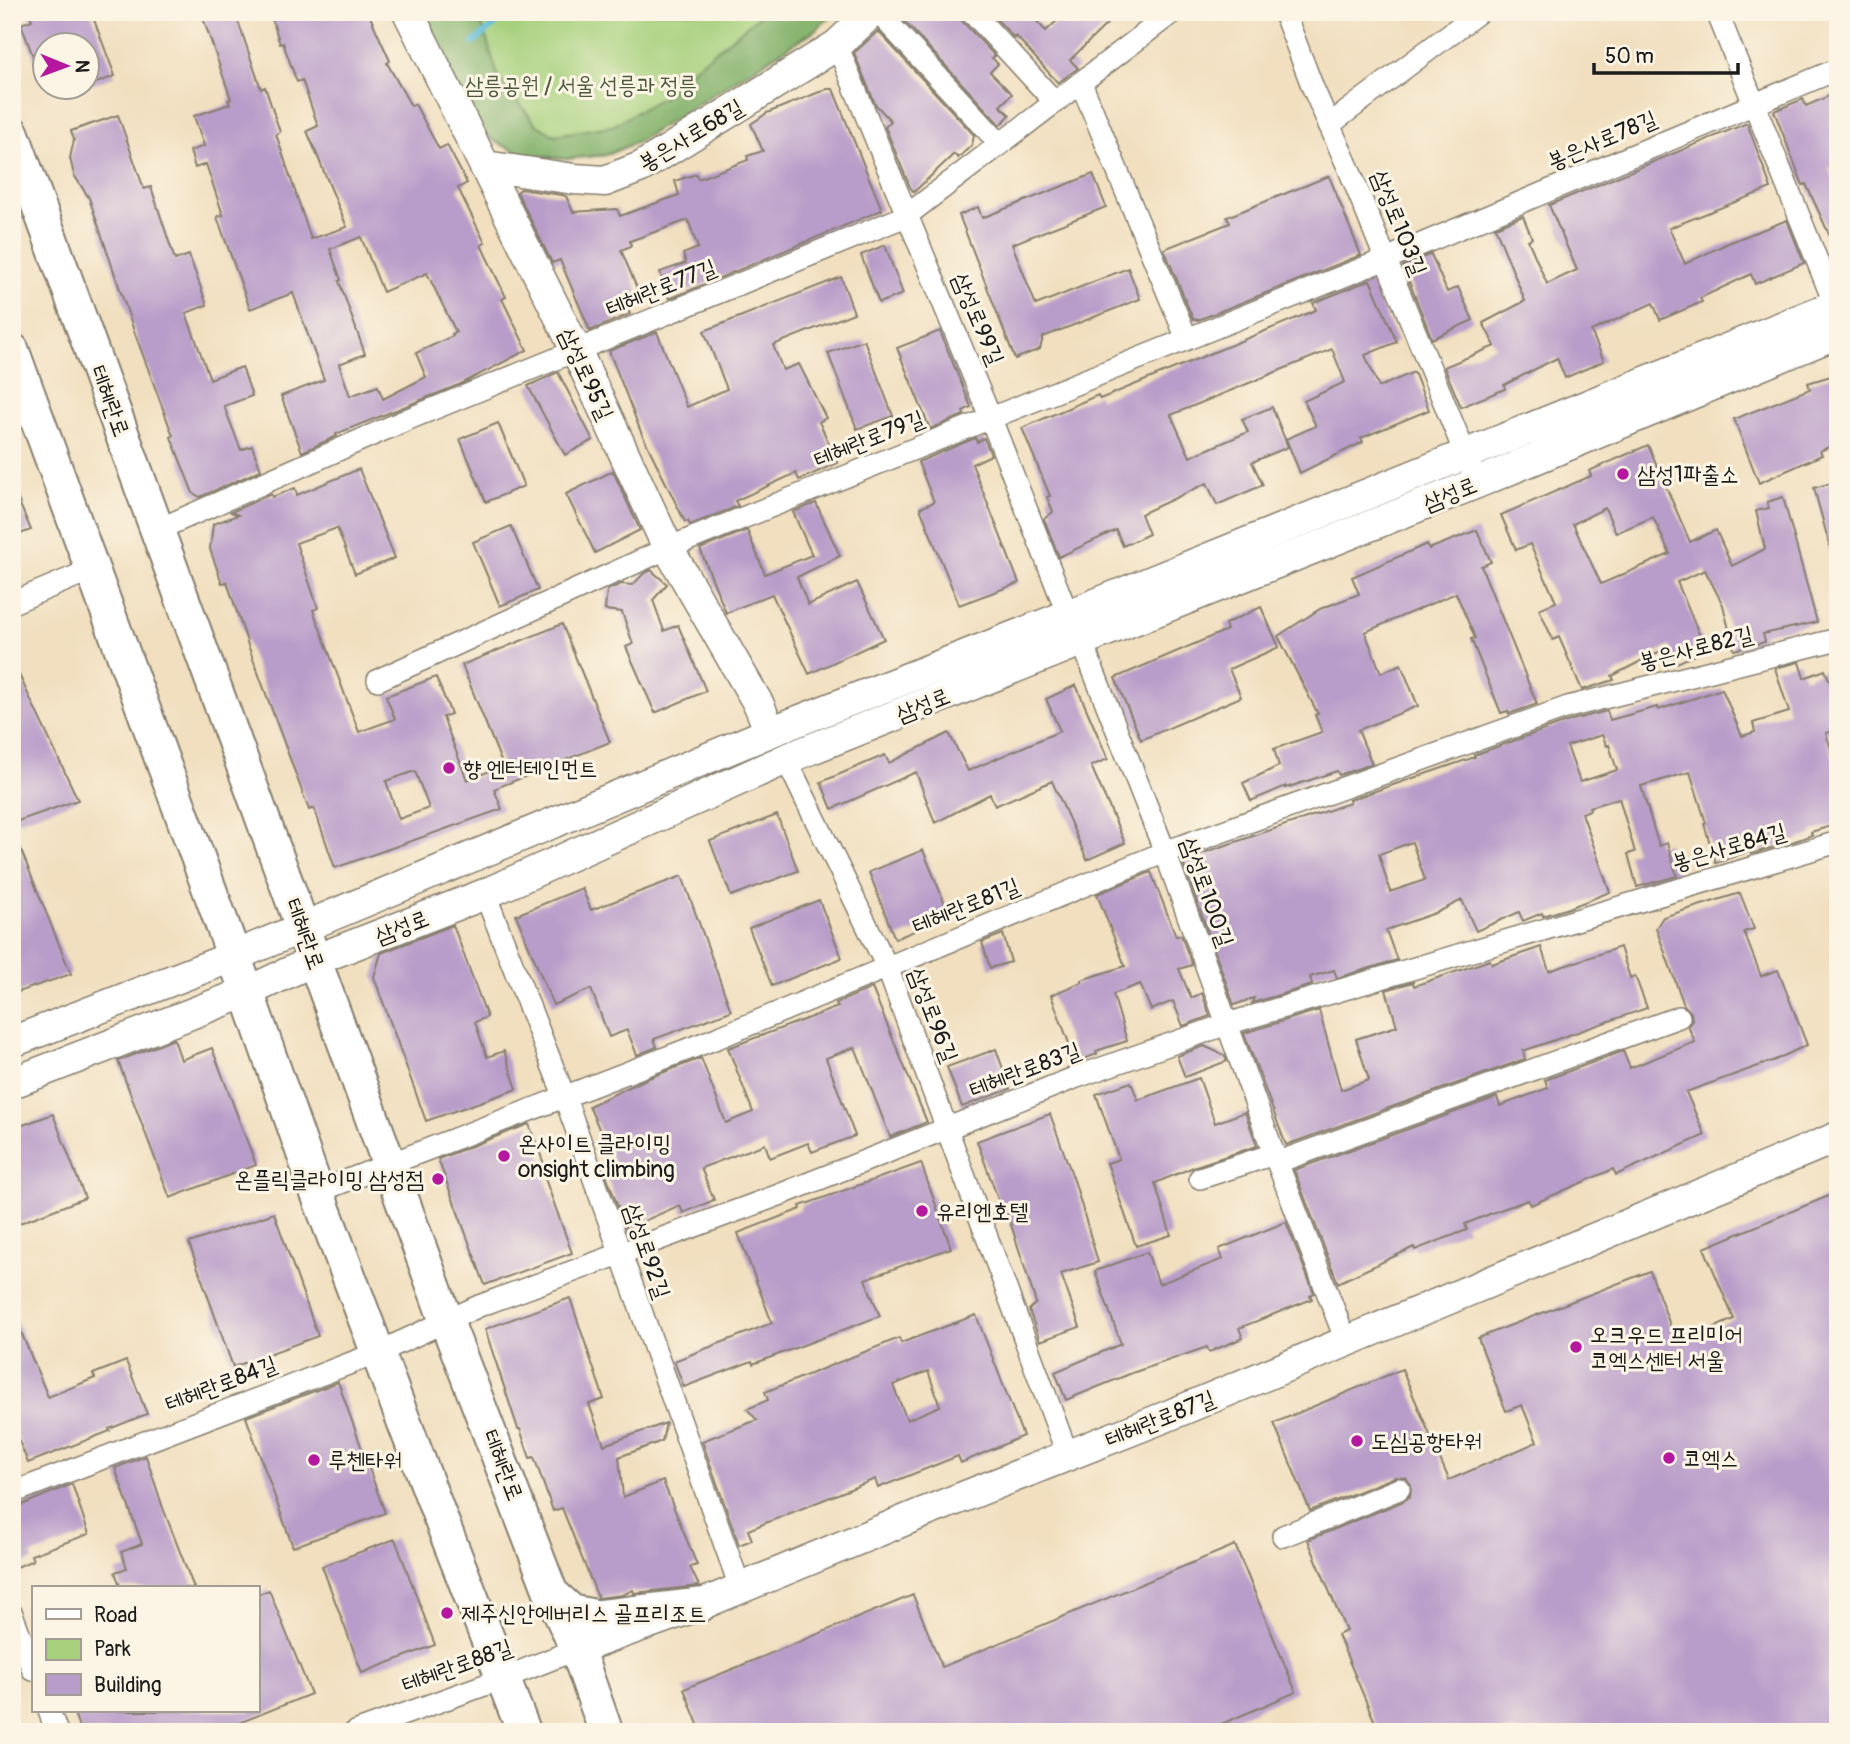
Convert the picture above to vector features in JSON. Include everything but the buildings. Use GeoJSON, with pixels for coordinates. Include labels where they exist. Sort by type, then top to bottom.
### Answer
{"type":"FeatureCollection","features":[{"type":"Feature","properties":{"kind":"main road","name":"삼성로95길"},"geometry":{"type":"LineString","coordinates":[[408,12],[577,352],[668,548],[759,705],[770,732]]}},
{"type":"Feature","properties":{"kind":"main road","name":"봉은사로68길"},"geometry":{"type":"LineString","coordinates":[[485,166],[605,181],[624,174],[641,167],[837,45],[872,12]]}},
{"type":"Feature","properties":{"kind":"main road","name":"테헤란로"},"geometry":{"type":"LineString","coordinates":[[12,133],[446,1320],[606,1732]]}},
{"type":"Feature","properties":{"kind":"main road","name":"삼성로"},"geometry":{"type":"LineString","coordinates":[[12,1042],[232,957],[770,732],[1466,454],[1837,314]]}},
{"type":"Feature","properties":{"kind":"main road","name":"삼성로"},"geometry":{"type":"LineString","coordinates":[[12,1083],[247,992],[315,960],[485,894],[786,759],[1477,483],[1837,314]]}},
{"type":"Feature","properties":{"kind":"main road"},"geometry":{"type":"LineString","coordinates":[[12,350],[247,992],[317,1192],[524,1732]]}},
{"type":"Feature","properties":{"kind":"main road","name":"테헤란로87길"},"geometry":{"type":"LineString","coordinates":[[576,1649],[700,1605],[1068,1456],[1738,1178],[1835,1145]]}},
{"type":"Feature","properties":{"kind":"main road"},"geometry":{"type":"LineString","coordinates":[[551,1593],[572,1612],[585,1616],[615,1616],[668,1607],[700,1605]]}},
{"type":"Feature","properties":{"kind":"street"},"geometry":{"type":"LineString","coordinates":[[878,12],[1000,144]]}},
{"type":"Feature","properties":{"kind":"street"},"geometry":{"type":"LineString","coordinates":[[972,12],[1054,101]]}},
{"type":"Feature","properties":{"kind":"street","name":"테헤란로77길"},"geometry":{"type":"LineString","coordinates":[[157,530],[406,420],[906,216],[1172,12]]}},
{"type":"Feature","properties":{"kind":"street","name":"삼성로103길"},"geometry":{"type":"LineString","coordinates":[[1283,12],[1477,483]]}},
{"type":"Feature","properties":{"kind":"street"},"geometry":{"type":"LineString","coordinates":[[1329,125],[1479,12]]}},
{"type":"Feature","properties":{"kind":"street"},"geometry":{"type":"LineString","coordinates":[[1717,12],[1837,314]]}},
{"type":"Feature","properties":{"kind":"street","name":"삼성로99길"},"geometry":{"type":"LineString","coordinates":[[837,45],[991,419],[1068,615]]}},
{"type":"Feature","properties":{"kind":"street","name":"봉은사로78길"},"geometry":{"type":"LineString","coordinates":[[1386,259],[1838,69]]}},
{"type":"Feature","properties":{"kind":"street"},"geometry":{"type":"LineString","coordinates":[[1081,83],[1187,339]]}},
{"type":"Feature","properties":{"kind":"street","name":"테헤란로79길"},"geometry":{"type":"LineString","coordinates":[[378,680],[668,548],[1386,259]]}},
{"type":"Feature","properties":{"kind":"street"},"geometry":{"type":"LineString","coordinates":[[12,603],[93,569]]}},
{"type":"Feature","properties":{"kind":"street","name":"봉은사로82길"},"geometry":{"type":"LineString","coordinates":[[1568,707],[1838,639]]}},
{"type":"Feature","properties":{"kind":"street","name":"삼성로100길"},"geometry":{"type":"LineString","coordinates":[[1082,642],[1165,852],[1276,1158],[1346,1340]]}},
{"type":"Feature","properties":{"kind":"street","name":"테헤란로81길"},"geometry":{"type":"LineString","coordinates":[[317,1192],[565,1098],[1165,852],[1568,707]]}},
{"type":"Feature","properties":{"kind":"street","name":"삼성로96길"},"geometry":{"type":"LineString","coordinates":[[786,759],[887,967],[1068,1456]]}},
{"type":"Feature","properties":{"kind":"street","name":"봉은사로84길"},"geometry":{"type":"LineString","coordinates":[[1635,902],[1838,842]]}},
{"type":"Feature","properties":{"kind":"street","name":"삼성로92길"},"geometry":{"type":"LineString","coordinates":[[485,894],[565,1098],[657,1362],[740,1587]]}},
{"type":"Feature","properties":{"kind":"street","name":"테헤란로83길"},"geometry":{"type":"LineString","coordinates":[[446,1320],[620,1252],[779,1195],[1074,1078],[1227,1024],[1635,902]]}},
{"type":"Feature","properties":{"kind":"street"},"geometry":{"type":"LineString","coordinates":[[1200,1178],[1276,1158],[1679,1017]]}},
{"type":"Feature","properties":{"kind":"street","name":"테헤란로84길"},"geometry":{"type":"LineString","coordinates":[[12,1493],[377,1353],[446,1320]]}},
{"type":"Feature","properties":{"kind":"street"},"geometry":{"type":"LineString","coordinates":[[1283,1536],[1399,1489]]}},
{"type":"Feature","properties":{"kind":"street"},"geometry":{"type":"LineString","coordinates":[[12,1615],[32,1667]]}},
{"type":"Feature","properties":{"kind":"street","name":"테헤란로88길"},"geometry":{"type":"LineString","coordinates":[[355,1732],[576,1649]]}},
{"type":"Feature","properties":{"kind":"street"},"geometry":{"type":"LineString","coordinates":[[49,1712],[57,1732]]}},
{"type":"Feature","properties":{"kind":"green space","name":"삼릉공원 / 서울 선릉과 정릉"},"geometry":{"type":"Polygon","coordinates":[[[418,12],[836,12],[815,30],[637,142],[606,155],[565,159],[524,155],[494,141],[418,12]]]}},
{"type":"Feature","properties":{"kind":"green space"},"geometry":{"type":"Polygon","coordinates":[[[418,12],[478,12],[499,79],[537,125],[554,135],[612,126],[666,95],[688,73],[764,12],[836,12],[815,30],[637,142],[606,155],[565,159],[524,155],[494,141],[475,124],[418,12]]]}},
{"type":"Feature","properties":{"kind":"waterway"},"geometry":{"type":"LineString","coordinates":[[473,43],[510,12]]}},
{"type":"Feature","properties":{"kind":"place","name":"삼성1파출소"},"geometry":{"type":"Point","coordinates":[1623,474]}},
{"type":"Feature","properties":{"kind":"place","name":"향 엔터테인먼트"},"geometry":{"type":"Point","coordinates":[449,768]}},
{"type":"Feature","properties":{"kind":"place","name":"온사이트 클라이밍 onsight climbing"},"geometry":{"type":"Point","coordinates":[504,1156]}},
{"type":"Feature","properties":{"kind":"place","name":"온플릭클라이밍 삼성점"},"geometry":{"type":"Point","coordinates":[438,1179]}},
{"type":"Feature","properties":{"kind":"place","name":"유리엔호텔"},"geometry":{"type":"Point","coordinates":[922,1211]}},
{"type":"Feature","properties":{"kind":"place","name":"오크우드 프리미어 코엑스센터 서울"},"geometry":{"type":"Point","coordinates":[1576,1347]}},
{"type":"Feature","properties":{"kind":"place","name":"도심공항타워"},"geometry":{"type":"Point","coordinates":[1357,1441]}},
{"type":"Feature","properties":{"kind":"place","name":"코엑스"},"geometry":{"type":"Point","coordinates":[1669,1458]}},
{"type":"Feature","properties":{"kind":"place","name":"루첸타워"},"geometry":{"type":"Point","coordinates":[314,1460]}},
{"type":"Feature","properties":{"kind":"place","name":"제주신안에버리스 골프리조트"},"geometry":{"type":"Point","coordinates":[447,1613]}}]}
